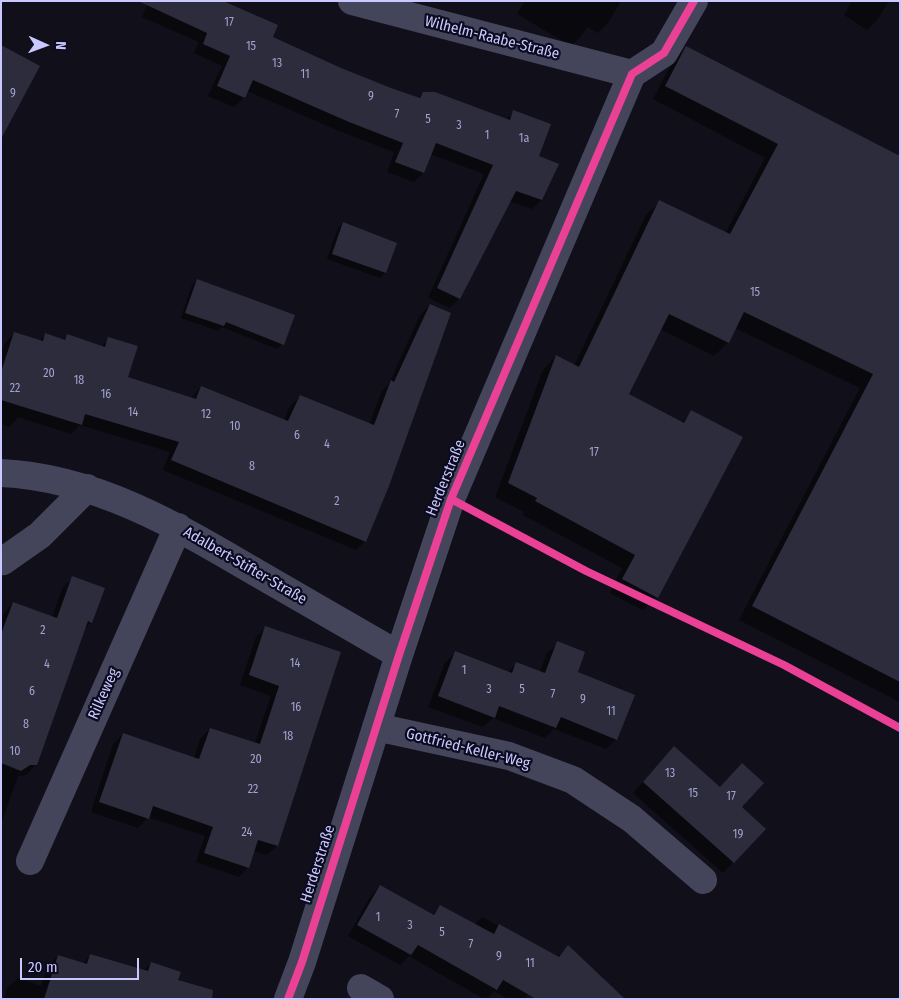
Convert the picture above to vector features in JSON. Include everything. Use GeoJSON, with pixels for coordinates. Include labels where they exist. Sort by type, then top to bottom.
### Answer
{"type":"FeatureCollection","features":[{"type":"Feature","properties":{"kind":"street","name":"Wilhelm-Raabe-Straße"},"geometry":{"type":"LineString","coordinates":[[352,1],[416,10],[632,74]]}},
{"type":"Feature","properties":{"kind":"street"},"geometry":{"type":"LineString","coordinates":[[632,74],[664,53],[694,1]]}},
{"type":"Feature","properties":{"kind":"street","name":"Herderstraße"},"geometry":{"type":"LineString","coordinates":[[288,999],[302,962],[399,655],[451,499],[632,74]]}},
{"type":"Feature","properties":{"kind":"street","name":"Adalbert-Stifter-Straße"},"geometry":{"type":"LineString","coordinates":[[1,474],[15,474],[87,488],[178,527],[399,655]]}},
{"type":"Feature","properties":{"kind":"street"},"geometry":{"type":"LineString","coordinates":[[1,560],[3,561],[40,535],[87,488]]}},
{"type":"Feature","properties":{"kind":"street","name":"Rilkeweg"},"geometry":{"type":"LineString","coordinates":[[30,861],[178,527]]}},
{"type":"Feature","properties":{"kind":"street","name":"Gottfried-Keller-Weg"},"geometry":{"type":"LineString","coordinates":[[376,727],[509,756],[573,780],[632,819],[703,880]]}},
{"type":"Feature","properties":{"kind":"building"},"geometry":{"type":"Polygon","coordinates":[[[138,1],[223,1],[278,25],[273,37],[391,88],[420,98],[423,92],[435,92],[510,120],[513,110],[551,124],[539,156],[559,164],[542,200],[516,191],[460,299],[437,288],[493,165],[436,143],[424,173],[395,162],[403,143],[349,122],[253,80],[245,98],[217,86],[230,56],[203,44],[207,33],[138,1]]]}},
{"type":"Feature","properties":{"kind":"building"},"geometry":{"type":"Polygon","coordinates":[[[1,45],[40,66],[1,139],[1,45]]]}},
{"type":"Feature","properties":{"kind":"building"},"geometry":{"type":"Polygon","coordinates":[[[686,46],[900,156],[900,682],[752,606],[873,374],[744,312],[729,343],[669,314],[629,394],[684,423],[691,410],[743,437],[658,598],[622,579],[635,555],[535,501],[537,498],[508,483],[556,355],[579,367],[659,200],[730,234],[778,144],[665,86],[686,46]]]}},
{"type":"Feature","properties":{"kind":"building"},"geometry":{"type":"Polygon","coordinates":[[[343,222],[397,243],[386,273],[332,254],[343,222]]]}},
{"type":"Feature","properties":{"kind":"building"},"geometry":{"type":"Polygon","coordinates":[[[197,279],[295,315],[284,345],[226,322],[224,326],[185,313],[197,279]]]}},
{"type":"Feature","properties":{"kind":"building"},"geometry":{"type":"Polygon","coordinates":[[[430,304],[451,313],[389,486],[366,542],[171,460],[179,442],[85,414],[82,425],[1,400],[1,372],[14,332],[43,341],[45,333],[65,340],[67,334],[105,347],[108,337],[138,346],[128,377],[196,399],[201,386],[288,421],[300,395],[374,425],[391,380],[394,382],[430,304]]]}},
{"type":"Feature","properties":{"kind":"building"},"geometry":{"type":"Polygon","coordinates":[[[72,576],[105,588],[92,623],[88,621],[37,765],[30,765],[21,771],[1,763],[1,634],[13,602],[57,618],[72,576]]]}},
{"type":"Feature","properties":{"kind":"building"},"geometry":{"type":"Polygon","coordinates":[[[265,626],[341,652],[278,846],[258,840],[249,868],[204,853],[213,827],[153,806],[149,819],[99,802],[123,733],[199,759],[210,728],[260,744],[279,686],[249,675],[265,626]]]}},
{"type":"Feature","properties":{"kind":"building"},"geometry":{"type":"Polygon","coordinates":[[[557,641],[585,652],[578,672],[635,695],[617,740],[561,717],[556,728],[499,706],[495,718],[438,696],[455,651],[512,673],[516,662],[545,673],[557,641]]]}},
{"type":"Feature","properties":{"kind":"building"},"geometry":{"type":"Polygon","coordinates":[[[674,746],[720,787],[742,763],[764,783],[742,807],[766,829],[734,863],[643,782],[674,746]]]}},
{"type":"Feature","properties":{"kind":"building"},"geometry":{"type":"Polygon","coordinates":[[[380,885],[434,915],[440,905],[494,934],[499,924],[559,957],[568,945],[625,999],[536,999],[503,980],[497,990],[418,945],[411,955],[357,925],[380,885]]]}},
{"type":"Feature","properties":{"kind":"building"},"geometry":{"type":"Polygon","coordinates":[[[90,954],[148,971],[151,962],[181,972],[178,980],[213,990],[212,999],[44,999],[58,955],[87,964],[90,954]]]}},
{"type":"Feature","properties":{"kind":"cycle path"},"geometry":{"type":"LineString","coordinates":[[288,999],[302,962],[399,655],[451,499],[632,74],[664,53],[694,1]]}},
{"type":"Feature","properties":{"kind":"cycle path"},"geometry":{"type":"LineString","coordinates":[[451,499],[586,571],[784,665],[900,728]]}}]}
